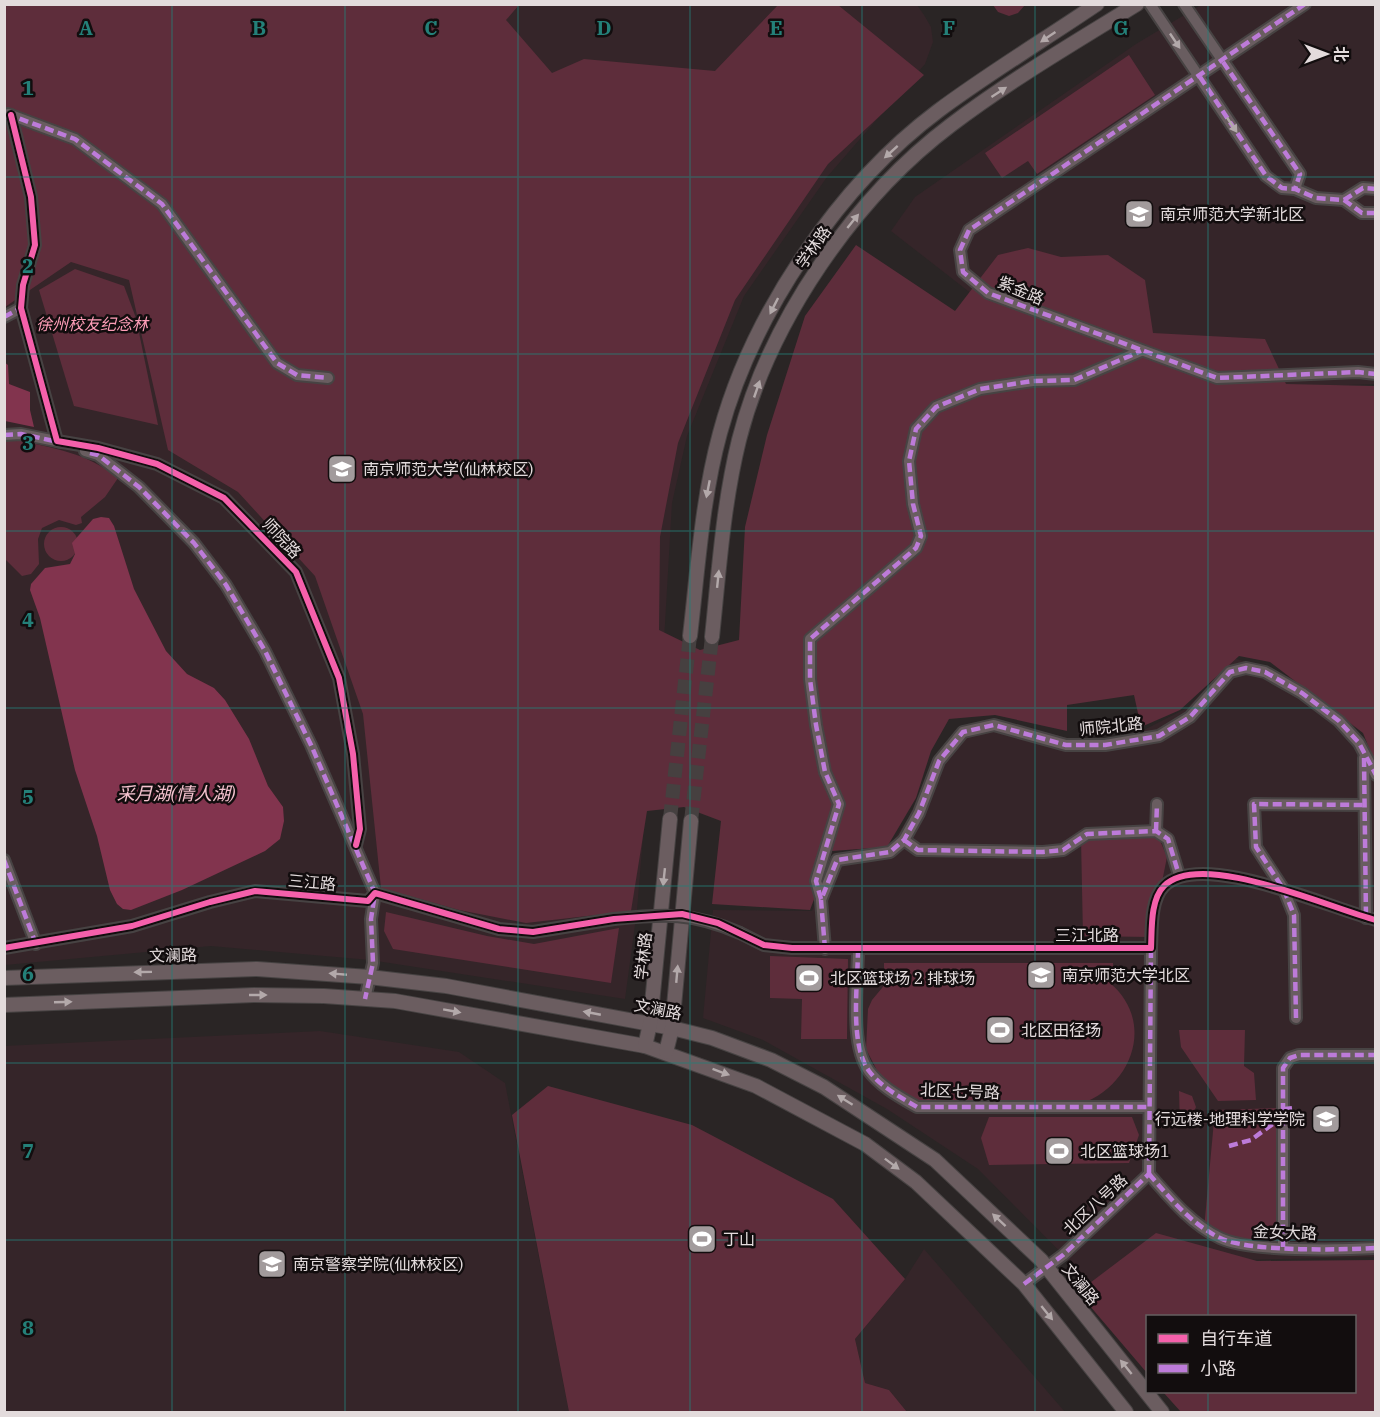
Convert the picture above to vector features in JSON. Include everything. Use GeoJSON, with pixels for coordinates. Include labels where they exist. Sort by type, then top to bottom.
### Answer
{"type":"FeatureCollection","features":[{"type":"Feature","properties":{"kind":"main road","name":"学林路"},"geometry":{"type":"LineString","coordinates":[[690,636],[707,494],[720,432],[747,359],[777,300],[812,243],[848,195],[888,155],[938,111],[1097,4]]}},
{"type":"Feature","properties":{"kind":"main road","name":"学林路"},"geometry":{"type":"LineString","coordinates":[[712,637],[726,499],[740,437],[761,377],[789,317],[828,251],[898,171],[949,126],[1137,4]]}},
{"type":"Feature","properties":{"kind":"main road","name":"学林路"},"geometry":{"type":"LineString","coordinates":[[645,1046],[650,1024],[670,819]]}},
{"type":"Feature","properties":{"kind":"main road"},"geometry":{"type":"LineString","coordinates":[[666,1052],[672,1028],[692,821]]}},
{"type":"Feature","properties":{"kind":"main road","name":"文澜路"},"geometry":{"type":"LineString","coordinates":[[4,978],[257,969],[369,977],[446,986],[672,1028],[712,1038],[771,1060],[824,1087],[935,1160],[1046,1266],[1146,1393]]}},
{"type":"Feature","properties":{"kind":"main road"},"geometry":{"type":"LineString","coordinates":[[4,1005],[254,995],[395,1001],[645,1046],[666,1052],[756,1086],[866,1144],[916,1182],[1024,1284],[1126,1413]]}},
{"type":"Feature","properties":{"kind":"main road","name":"文澜路"},"geometry":{"type":"LineString","coordinates":[[1146,1393],[1162,1413]]}},
{"type":"Feature","properties":{"kind":"street"},"geometry":{"type":"LineString","coordinates":[[1150,4],[1266,176],[1282,188],[1295,189],[1316,198],[1344,200],[1362,213],[1376,213]]}},
{"type":"Feature","properties":{"kind":"street"},"geometry":{"type":"LineString","coordinates":[[1184,4],[1300,174],[1295,189]]}},
{"type":"Feature","properties":{"kind":"street","name":"紫金路"},"geometry":{"type":"LineString","coordinates":[[1305,4],[1200,77],[969,230],[960,250],[963,272],[988,293],[1217,378],[1358,372],[1376,374]]}},
{"type":"Feature","properties":{"kind":"street"},"geometry":{"type":"LineString","coordinates":[[8,114],[30,197],[35,245],[23,285],[21,308],[57,441]]}},
{"type":"Feature","properties":{"kind":"street"},"geometry":{"type":"LineString","coordinates":[[8,114],[75,140],[162,204],[277,363],[297,375],[328,378]]}},
{"type":"Feature","properties":{"kind":"street"},"geometry":{"type":"LineString","coordinates":[[1344,200],[1363,188],[1376,189]]}},
{"type":"Feature","properties":{"kind":"street"},"geometry":{"type":"LineString","coordinates":[[4,317],[21,308]]}},
{"type":"Feature","properties":{"kind":"street"},"geometry":{"type":"LineString","coordinates":[[825,949],[821,900],[816,880],[839,804],[825,772],[816,725],[810,679],[810,639],[916,548],[921,536],[913,504],[909,461],[916,429],[936,407],[980,389],[1033,381],[1074,380],[1141,351]]}},
{"type":"Feature","properties":{"kind":"street","name":"师院路"},"geometry":{"type":"LineString","coordinates":[[4,435],[21,434],[98,448],[157,464],[224,498],[296,572],[339,678],[353,754],[360,829],[356,845]]}},
{"type":"Feature","properties":{"kind":"street","name":"师院路"},"geometry":{"type":"LineString","coordinates":[[57,441],[98,455],[139,487],[194,543],[226,585],[265,651],[356,845],[375,893],[371,919],[373,963],[365,999]]}},
{"type":"Feature","properties":{"kind":"street","name":"师院北路"},"geometry":{"type":"LineString","coordinates":[[904,840],[919,813],[939,761],[963,732],[994,725],[1066,745],[1105,745],[1159,736],[1190,717],[1230,672],[1246,668],[1266,672],[1302,693],[1339,721],[1359,743],[1376,775]]}},
{"type":"Feature","properties":{"kind":"street"},"geometry":{"type":"LineString","coordinates":[[1149,1174],[1151,948],[1154,906],[1162,887],[1179,875],[1206,874],[1236,877],[1284,890],[1371,919],[1363,752]]}},
{"type":"Feature","properties":{"kind":"street"},"geometry":{"type":"LineString","coordinates":[[1156,831],[1157,804]]}},
{"type":"Feature","properties":{"kind":"street"},"geometry":{"type":"LineString","coordinates":[[1296,1018],[1294,915],[1284,890],[1256,847],[1254,804],[1364,805]]}},
{"type":"Feature","properties":{"kind":"street"},"geometry":{"type":"LineString","coordinates":[[821,900],[837,860],[890,852],[904,840],[918,850],[1044,852],[1063,850],[1087,834],[1156,831],[1168,839],[1179,875]]}},
{"type":"Feature","properties":{"kind":"street"},"geometry":{"type":"LineString","coordinates":[[4,860],[36,944]]}},
{"type":"Feature","properties":{"kind":"street","name":"三江路"},"geometry":{"type":"LineString","coordinates":[[4,948],[132,926],[255,891],[368,901],[375,893],[499,928],[533,932],[614,919],[682,914]]}},
{"type":"Feature","properties":{"kind":"street","name":"三江北路"},"geometry":{"type":"LineString","coordinates":[[682,914],[718,923],[764,945],[825,949],[1151,948]]}},
{"type":"Feature","properties":{"kind":"street","name":"北区七号路"},"geometry":{"type":"LineString","coordinates":[[858,949],[858,1050],[869,1071],[892,1093],[917,1107],[1149,1107]]}},
{"type":"Feature","properties":{"kind":"street"},"geometry":{"type":"LineString","coordinates":[[1283,1247],[1283,1068],[1290,1058],[1299,1054],[1376,1055]]}},
{"type":"Feature","properties":{"kind":"street","name":"北区八号路"},"geometry":{"type":"LineString","coordinates":[[1024,1284],[1063,1255],[1149,1174]]}},
{"type":"Feature","properties":{"kind":"street","name":"金女大路"},"geometry":{"type":"LineString","coordinates":[[1149,1174],[1177,1206],[1221,1239],[1244,1246],[1376,1248]]}},
{"type":"Feature","properties":{"kind":"shaded area","name":"南京师范大学(仙林校区)"},"geometry":{"type":"Polygon","coordinates":[[[5,5],[917,5],[924,15],[931,27],[933,42],[925,64],[827,177],[744,296],[687,436],[672,503],[664,641],[649,764],[637,910],[625,999],[370,960],[211,946],[5,965],[5,5]]]}},
{"type":"Feature","properties":{"kind":"shaded area","name":"南京师范大学新北区"},"geometry":{"type":"Polygon","coordinates":[[[1201,5],[1375,5],[1375,384],[1211,390],[981,301],[891,231],[915,197],[1136,44],[1201,5]]]}},
{"type":"Feature","properties":{"kind":"shaded area","name":"南京师范大学北区"},"geometry":{"type":"Polygon","coordinates":[[[1234,658],[1298,680],[1361,736],[1375,766],[1375,1257],[1240,1260],[1119,1311],[978,1169],[887,1109],[763,1040],[703,1018],[713,910],[812,911],[833,853],[887,850],[909,817],[932,765],[961,728],[1001,721],[1079,741],[1136,734],[1187,708],[1234,658]]]}},
{"type":"Feature","properties":{"kind":"shaded area","name":"南京警察学院(仙林校区)"},"geometry":{"type":"Polygon","coordinates":[[[320,1031],[459,1052],[505,1083],[569,1412],[5,1412],[4,1046],[320,1031]]]}},
{"type":"Feature","properties":{"kind":"shaded area"},"geometry":{"type":"Polygon","coordinates":[[[924,1249],[1065,1412],[907,1412],[889,1390],[865,1383],[855,1339],[905,1279],[924,1249]]]}},
{"type":"Feature","properties":{"kind":"green space","name":"南京师范大学(仙林校区)"},"geometry":{"type":"Polygon","coordinates":[[[5,5],[519,5],[506,20],[552,73],[584,59],[715,71],[778,5],[838,5],[924,75],[828,164],[735,300],[678,443],[660,537],[659,630],[700,650],[739,640],[745,527],[767,435],[805,316],[856,245],[955,311],[998,255],[1028,248],[1061,257],[1108,255],[1145,280],[1153,333],[1265,339],[1286,384],[1375,386],[1375,763],[1363,733],[1270,662],[1239,656],[1180,710],[1141,727],[1134,695],[1067,705],[1067,731],[995,715],[949,719],[931,751],[916,798],[887,847],[832,851],[810,910],[712,904],[721,821],[684,807],[647,811],[631,911],[526,923],[459,910],[381,888],[363,714],[315,576],[238,492],[168,450],[129,280],[71,262],[5,307],[5,5]]]}},
{"type":"Feature","properties":{"kind":"green space"},"geometry":{"type":"Polygon","coordinates":[[[993,5],[1025,5],[1018,13],[1009,16],[998,12],[993,5]]]}},
{"type":"Feature","properties":{"kind":"green space"},"geometry":{"type":"Polygon","coordinates":[[[1129,55],[1155,95],[1037,174],[1028,161],[1002,178],[985,153],[1129,55]]]}},
{"type":"Feature","properties":{"kind":"green space","name":"徐州校友纪念林"},"geometry":{"type":"Polygon","coordinates":[[[75,269],[124,286],[136,318],[158,425],[74,406],[39,290],[75,269]]]}},
{"type":"Feature","properties":{"kind":"green space"},"geometry":{"type":"Polygon","coordinates":[[[16,440],[82,457],[118,478],[105,497],[81,517],[82,523],[76,525],[59,520],[42,528],[38,539],[39,564],[31,574],[22,576],[5,559],[5,441],[16,440]]]}},
{"type":"Feature","properties":{"kind":"green space"},"geometry":{"type":"Polygon","coordinates":[[[61,527],[73,532],[78,544],[73,556],[61,561],[49,556],[44,544],[49,532],[61,527]]]}},
{"type":"Feature","properties":{"kind":"green space"},"geometry":{"type":"Polygon","coordinates":[[[1156,831],[1167,857],[1151,937],[1083,936],[1081,839],[1156,831]]]}},
{"type":"Feature","properties":{"kind":"green space"},"geometry":{"type":"Polygon","coordinates":[[[386,912],[487,936],[534,944],[619,928],[611,983],[393,949],[384,931],[386,912]]]}},
{"type":"Feature","properties":{"kind":"green space","name":"北区篮球场 2 排球场"},"geometry":{"type":"Polygon","coordinates":[[[770,956],[848,959],[847,1039],[801,1039],[802,999],[770,998],[770,956]]]}},
{"type":"Feature","properties":{"kind":"green space","name":"北区田径场"},"geometry":{"type":"Polygon","coordinates":[[[884,963],[1113,963],[1114,982],[1110,983],[1124,999],[1132,1016],[1134,1034],[1132,1051],[1125,1068],[1114,1083],[1099,1095],[1081,1104],[915,1103],[883,1082],[866,1049],[868,1009],[872,1000],[887,982],[884,981],[884,963]]]}},
{"type":"Feature","properties":{"kind":"green space"},"geometry":{"type":"Polygon","coordinates":[[[1179,1030],[1245,1030],[1244,1066],[1254,1073],[1256,1100],[1218,1101],[1181,1047],[1179,1030]]]}},
{"type":"Feature","properties":{"kind":"green space","name":"丁山"},"geometry":{"type":"Polygon","coordinates":[[[548,1086],[692,1125],[833,1199],[905,1279],[855,1339],[865,1383],[889,1390],[907,1412],[569,1412],[512,1115],[548,1086]]]}},
{"type":"Feature","properties":{"kind":"green space"},"geometry":{"type":"Polygon","coordinates":[[[1179,1091],[1192,1096],[1196,1107],[1190,1120],[1180,1126],[1179,1091]]]}},
{"type":"Feature","properties":{"kind":"green space"},"geometry":{"type":"Polygon","coordinates":[[[1281,1108],[1283,1247],[1244,1246],[1204,1229],[1215,1110],[1281,1108]]]}},
{"type":"Feature","properties":{"kind":"green space","name":"北区篮球场1"},"geometry":{"type":"Polygon","coordinates":[[[989,1117],[1132,1117],[1139,1135],[1129,1163],[989,1165],[981,1138],[989,1117]]]}},
{"type":"Feature","properties":{"kind":"green space"},"geometry":{"type":"Polygon","coordinates":[[[1156,1233],[1257,1261],[1375,1260],[1375,1412],[1181,1412],[1164,1393],[1356,1393],[1356,1315],[1146,1315],[1146,1372],[1078,1292],[1156,1233]]]}},
{"type":"Feature","properties":{"kind":"water"},"geometry":{"type":"Polygon","coordinates":[[[4,362],[8,365],[9,384],[30,392],[30,410],[34,427],[5,421],[4,362]]]}},
{"type":"Feature","properties":{"kind":"water","name":"采月湖(情人湖)"},"geometry":{"type":"Polygon","coordinates":[[[109,518],[114,526],[134,589],[166,651],[187,674],[214,688],[225,700],[249,739],[268,786],[283,807],[284,821],[280,839],[265,851],[182,890],[131,910],[123,909],[117,904],[110,890],[97,836],[75,770],[40,618],[30,590],[31,584],[45,568],[70,564],[75,554],[72,543],[93,519],[109,518]]]}},
{"type":"Feature","properties":{"kind":"tunnel"},"geometry":{"type":"LineString","coordinates":[[670,819],[690,636]]}},
{"type":"Feature","properties":{"kind":"tunnel"},"geometry":{"type":"LineString","coordinates":[[691,821],[712,637]]}},
{"type":"Feature","properties":{"kind":"marked path"},"geometry":{"type":"LineString","coordinates":[[1305,4],[969,230],[960,250],[963,272],[988,293],[1217,378],[1358,372],[1376,374]]}},
{"type":"Feature","properties":{"kind":"marked path"},"geometry":{"type":"LineString","coordinates":[[1223,62],[1300,174],[1295,189]]}},
{"type":"Feature","properties":{"kind":"marked path"},"geometry":{"type":"LineString","coordinates":[[1200,77],[1266,176],[1282,188],[1295,189],[1316,198],[1344,200]]}},
{"type":"Feature","properties":{"kind":"marked path"},"geometry":{"type":"LineString","coordinates":[[7,114],[75,139],[162,204],[277,363],[297,375],[328,378]]}},
{"type":"Feature","properties":{"kind":"marked path"},"geometry":{"type":"LineString","coordinates":[[1344,200],[1363,188],[1376,189]]}},
{"type":"Feature","properties":{"kind":"marked path"},"geometry":{"type":"LineString","coordinates":[[1344,200],[1362,213],[1376,213]]}},
{"type":"Feature","properties":{"kind":"marked path"},"geometry":{"type":"LineString","coordinates":[[4,317],[21,308]]}},
{"type":"Feature","properties":{"kind":"marked path"},"geometry":{"type":"LineString","coordinates":[[821,899],[816,881],[839,804],[825,772],[816,725],[810,679],[810,639],[916,548],[921,536],[913,504],[909,461],[916,429],[936,407],[980,389],[1033,381],[1074,380],[1141,351]]}},
{"type":"Feature","properties":{"kind":"marked path"},"geometry":{"type":"LineString","coordinates":[[4,435],[21,434],[59,442]]}},
{"type":"Feature","properties":{"kind":"marked path"},"geometry":{"type":"LineString","coordinates":[[90,453],[98,455],[139,487],[194,543],[226,585],[265,651],[311,745],[375,893],[371,919],[373,963],[365,999]]}},
{"type":"Feature","properties":{"kind":"marked path"},"geometry":{"type":"LineString","coordinates":[[825,949],[821,900],[837,860],[890,852],[904,840],[919,813],[939,761],[963,732],[994,725],[1066,745],[1105,745],[1159,736],[1190,717],[1230,672],[1246,668],[1265,672],[1302,693],[1339,721],[1359,743],[1376,775]]}},
{"type":"Feature","properties":{"kind":"marked path"},"geometry":{"type":"LineString","coordinates":[[1364,758],[1366,918]]}},
{"type":"Feature","properties":{"kind":"marked path"},"geometry":{"type":"LineString","coordinates":[[1156,831],[1157,804]]}},
{"type":"Feature","properties":{"kind":"marked path"},"geometry":{"type":"LineString","coordinates":[[1296,1018],[1294,915],[1284,890],[1256,847],[1254,804],[1364,805]]}},
{"type":"Feature","properties":{"kind":"marked path"},"geometry":{"type":"LineString","coordinates":[[904,840],[918,850],[1043,852],[1063,850],[1087,834],[1156,831],[1168,839],[1179,875]]}},
{"type":"Feature","properties":{"kind":"marked path"},"geometry":{"type":"LineString","coordinates":[[4,860],[36,944]]}},
{"type":"Feature","properties":{"kind":"marked path"},"geometry":{"type":"LineString","coordinates":[[1149,1174],[1151,948]]}},
{"type":"Feature","properties":{"kind":"marked path"},"geometry":{"type":"LineString","coordinates":[[858,949],[856,1013],[859,1045],[863,1059],[869,1071],[879,1082],[917,1107],[1149,1107]]}},
{"type":"Feature","properties":{"kind":"marked path"},"geometry":{"type":"LineString","coordinates":[[1283,1247],[1283,1068],[1290,1058],[1299,1055],[1376,1055]]}},
{"type":"Feature","properties":{"kind":"marked path"},"geometry":{"type":"LineString","coordinates":[[1229,1146],[1251,1140],[1278,1120],[1285,1109],[1293,1108]]}},
{"type":"Feature","properties":{"kind":"marked path"},"geometry":{"type":"LineString","coordinates":[[1149,1174],[1190,1218],[1209,1232],[1233,1243],[1295,1249],[1376,1248]]}},
{"type":"Feature","properties":{"kind":"marked path"},"geometry":{"type":"LineString","coordinates":[[1024,1284],[1063,1255],[1149,1174]]}},
{"type":"Feature","properties":{"kind":"cycle path"},"geometry":{"type":"LineString","coordinates":[[11,115],[31,197],[35,245],[23,285],[21,308],[57,441],[98,448],[157,464],[224,498],[296,572],[339,678],[353,754],[360,829],[356,845]]}},
{"type":"Feature","properties":{"kind":"cycle path"},"geometry":{"type":"LineString","coordinates":[[4,948],[132,926],[255,891],[368,901],[375,893],[499,929],[533,932],[614,919],[682,914],[718,923],[764,945],[792,948],[1151,948],[1154,907],[1159,892],[1164,886],[1182,876],[1206,874],[1235,877],[1266,885],[1376,920]]}},
{"type":"Feature","properties":{"kind":"place","name":"南京师范大学新北区"},"geometry":{"type":"Point","coordinates":[1139,214]}},
{"type":"Feature","properties":{"kind":"place","name":"南京师范大学(仙林校区)"},"geometry":{"type":"Point","coordinates":[342,469]}},
{"type":"Feature","properties":{"kind":"place","name":"南京师范大学北区"},"geometry":{"type":"Point","coordinates":[1041,975]}},
{"type":"Feature","properties":{"kind":"place","name":"北区篮球场 2 排球场"},"geometry":{"type":"Point","coordinates":[809,978]}},
{"type":"Feature","properties":{"kind":"place","name":"北区田径场"},"geometry":{"type":"Point","coordinates":[1000,1030]}},
{"type":"Feature","properties":{"kind":"place","name":"行远楼-地理科学学院"},"geometry":{"type":"Point","coordinates":[1326,1119]}},
{"type":"Feature","properties":{"kind":"place","name":"北区篮球场1"},"geometry":{"type":"Point","coordinates":[1059,1151]}},
{"type":"Feature","properties":{"kind":"place","name":"丁山"},"geometry":{"type":"Point","coordinates":[702,1239]}},
{"type":"Feature","properties":{"kind":"place","name":"南京警察学院(仙林校区)"},"geometry":{"type":"Point","coordinates":[272,1264]}}]}
